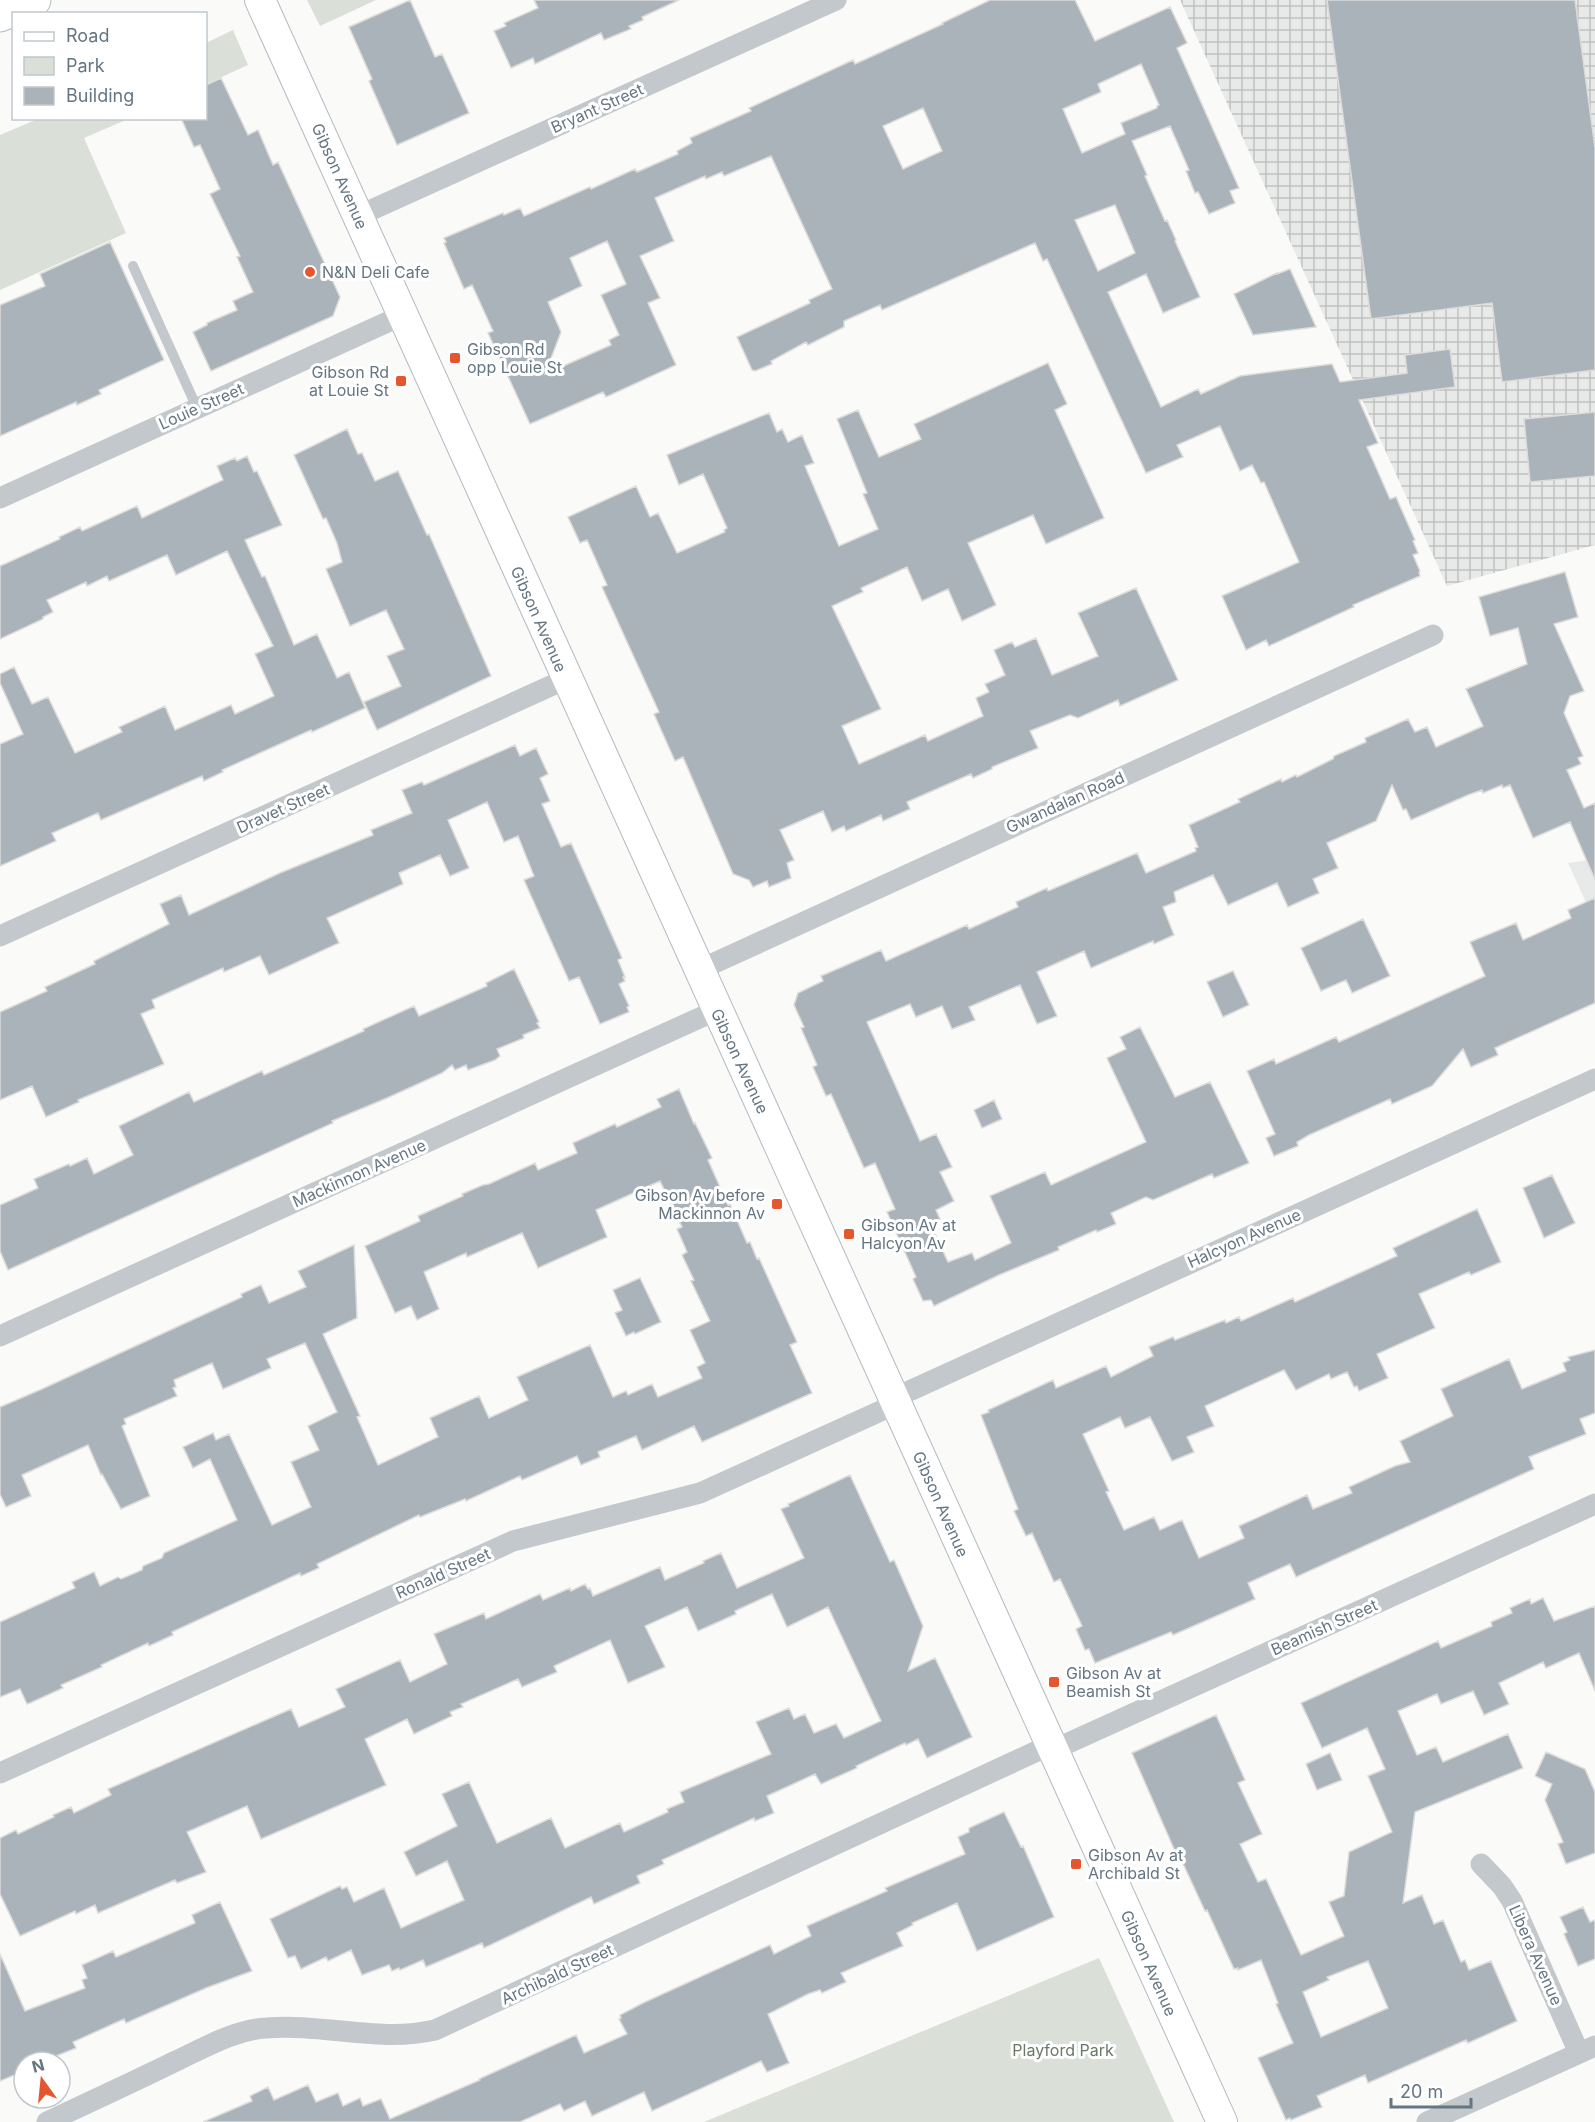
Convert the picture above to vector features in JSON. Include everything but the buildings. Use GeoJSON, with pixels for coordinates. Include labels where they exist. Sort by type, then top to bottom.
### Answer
{"type":"FeatureCollection","features":[{"type":"Feature","properties":{"kind":"highway"},"geometry":{"type":"LineString","coordinates":[[0,15],[34,0]]}},
{"type":"Feature","properties":{"kind":"main road","name":"Gibson Avenue"},"geometry":{"type":"LineString","coordinates":[[260,0],[1222,2122]]}},
{"type":"Feature","properties":{"kind":"street","name":"Bryant Street"},"geometry":{"type":"LineString","coordinates":[[358,216],[836,0]]}},
{"type":"Feature","properties":{"kind":"street","name":"Louie Street"},"geometry":{"type":"LineString","coordinates":[[0,498],[403,315]]}},
{"type":"Feature","properties":{"kind":"street","name":"Gwandalan Road"},"geometry":{"type":"LineString","coordinates":[[699,970],[1433,635]]}},
{"type":"Feature","properties":{"kind":"street","name":"Dravet Street"},"geometry":{"type":"LineString","coordinates":[[0,936],[566,679]]}},
{"type":"Feature","properties":{"kind":"street","name":"Mackinnon Avenue"},"geometry":{"type":"LineString","coordinates":[[0,1336],[717,1010]]}},
{"type":"Feature","properties":{"kind":"street","name":"Halcyon Avenue"},"geometry":{"type":"LineString","coordinates":[[895,1401],[1595,1079]]}},
{"type":"Feature","properties":{"kind":"street","name":"Ronald Street"},"geometry":{"type":"LineString","coordinates":[[0,1773],[513,1541],[700,1493],[895,1401]]}},
{"type":"Feature","properties":{"kind":"street","name":"Beamish Street"},"geometry":{"type":"LineString","coordinates":[[1052,1748],[1595,1504]]}},
{"type":"Feature","properties":{"kind":"street","name":"Archibald Street"},"geometry":{"type":"LineString","coordinates":[[47,2122],[199,2050],[252,2029],[279,2027],[393,2034],[435,2030],[1052,1748]]}},
{"type":"Feature","properties":{"kind":"street","name":"Libera Avenue"},"geometry":{"type":"LineString","coordinates":[[1481,1864],[1502,1886],[1512,1901],[1587,2049]]}},
{"type":"Feature","properties":{"kind":"street"},"geometry":{"type":"LineString","coordinates":[[1427,2122],[1587,2049]]}},
{"type":"Feature","properties":{"kind":"lane"},"geometry":{"type":"LineString","coordinates":[[133,266],[197,408]]}},
{"type":"Feature","properties":{"kind":"shaded area"},"geometry":{"type":"Polygon","coordinates":[[[1180,0],[1595,0],[1595,545],[1447,586],[1180,0]]]}},
{"type":"Feature","properties":{"kind":"shaded area"},"geometry":{"type":"Polygon","coordinates":[[[1595,859],[1595,922],[1568,863],[1595,859]]]}},
{"type":"Feature","properties":{"kind":"green space"},"geometry":{"type":"Polygon","coordinates":[[[307,0],[376,0],[320,26],[307,0]]]}},
{"type":"Feature","properties":{"kind":"green space"},"geometry":{"type":"Polygon","coordinates":[[[233,30],[248,65],[207,84],[207,43],[233,30]]]}},
{"type":"Feature","properties":{"kind":"green space"},"geometry":{"type":"Polygon","coordinates":[[[35,120],[126,120],[84,138],[126,233],[0,290],[0,135],[35,120]]]}},
{"type":"Feature","properties":{"kind":"green space","name":"Playford Park"},"geometry":{"type":"Polygon","coordinates":[[[1099,1958],[1174,2122],[704,2122],[1099,1958]]]}},
{"type":"Feature","properties":{"kind":"place","name":"N&N Deli Cafe"},"geometry":{"type":"Point","coordinates":[310,272]}},
{"type":"Feature","properties":{"kind":"place","name":"Gibson Rd opp Louie St"},"geometry":{"type":"Point","coordinates":[455,358]}},
{"type":"Feature","properties":{"kind":"place","name":"Gibson Rd at Louie St"},"geometry":{"type":"Point","coordinates":[401,381]}},
{"type":"Feature","properties":{"kind":"place","name":"Gibson Av before Mackinnon Av"},"geometry":{"type":"Point","coordinates":[777,1204]}},
{"type":"Feature","properties":{"kind":"place","name":"Gibson Av at Halcyon Av"},"geometry":{"type":"Point","coordinates":[849,1234]}},
{"type":"Feature","properties":{"kind":"place","name":"Gibson Av at Beamish St"},"geometry":{"type":"Point","coordinates":[1054,1682]}},
{"type":"Feature","properties":{"kind":"place","name":"Gibson Av at Archibald St"},"geometry":{"type":"Point","coordinates":[1076,1864]}}]}
